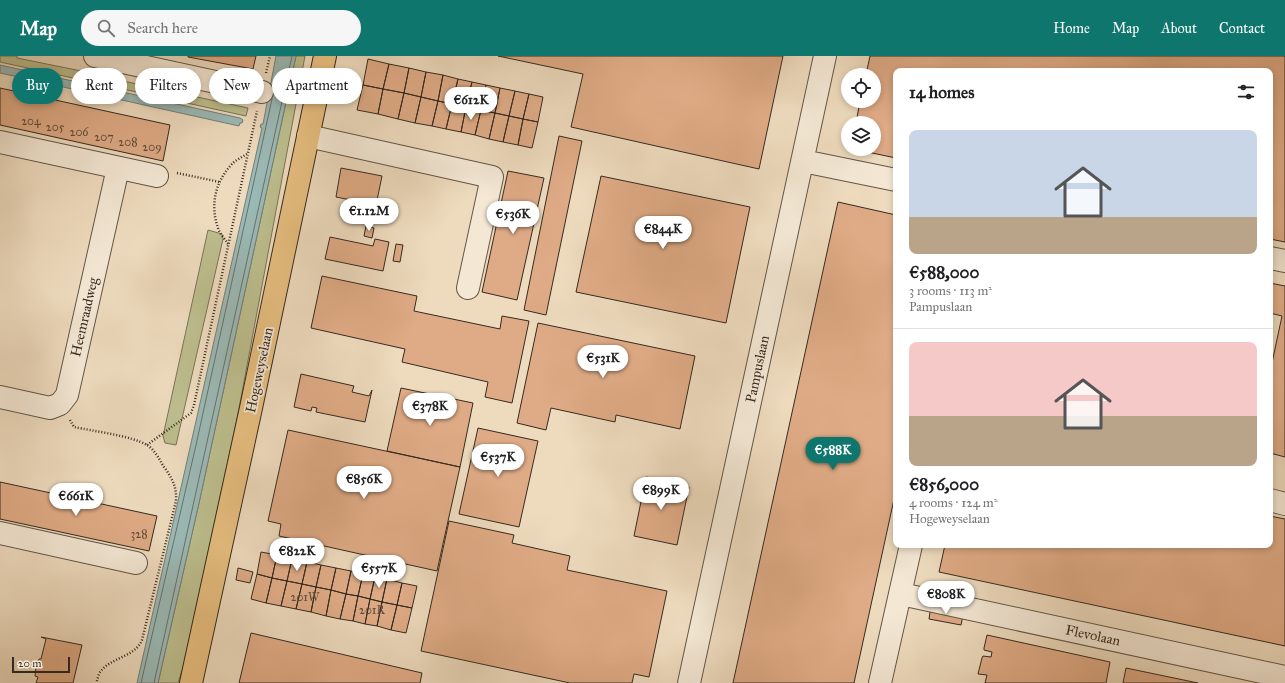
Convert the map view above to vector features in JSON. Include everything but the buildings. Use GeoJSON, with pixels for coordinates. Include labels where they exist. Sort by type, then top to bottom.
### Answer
{"type":"FeatureCollection","features":[{"type":"Feature","properties":{"kind":"main road","name":"Hogeweyselaan"},"geometry":{"type":"LineString","coordinates":[[191,683],[325,56]]}},
{"type":"Feature","properties":{"kind":"street"},"geometry":{"type":"LineString","coordinates":[[95,56],[209,81]]}},
{"type":"Feature","properties":{"kind":"street","name":"Pampuslaan"},"geometry":{"type":"LineString","coordinates":[[689,683],[825,56]]}},
{"type":"Feature","properties":{"kind":"street"},"geometry":{"type":"LineString","coordinates":[[308,136],[492,177],[468,288]]}},
{"type":"Feature","properties":{"kind":"street"},"geometry":{"type":"LineString","coordinates":[[0,142],[157,176]]}},
{"type":"Feature","properties":{"kind":"street"},"geometry":{"type":"LineString","coordinates":[[803,161],[893,179]]}},
{"type":"Feature","properties":{"kind":"street","name":"Heemraadweg"},"geometry":{"type":"LineString","coordinates":[[60,404],[66,395],[118,168]]}},
{"type":"Feature","properties":{"kind":"street"},"geometry":{"type":"LineString","coordinates":[[1273,259],[1285,261]]}},
{"type":"Feature","properties":{"kind":"street"},"geometry":{"type":"LineString","coordinates":[[0,397],[50,408],[60,404]]}},
{"type":"Feature","properties":{"kind":"street"},"geometry":{"type":"LineString","coordinates":[[1273,501],[1285,504]]}},
{"type":"Feature","properties":{"kind":"street"},"geometry":{"type":"LineString","coordinates":[[0,533],[136,564]]}},
{"type":"Feature","properties":{"kind":"street"},"geometry":{"type":"LineString","coordinates":[[880,683],[910,548]]}},
{"type":"Feature","properties":{"kind":"street","name":"Flevolaan"},"geometry":{"type":"LineString","coordinates":[[901,594],[1285,677]]}},
{"type":"Feature","properties":{"kind":"path"},"geometry":{"type":"LineString","coordinates":[[264,83],[270,56]]}},
{"type":"Feature","properties":{"kind":"path"},"geometry":{"type":"LineString","coordinates":[[148,445],[191,413],[194,405],[259,104]]}},
{"type":"Feature","properties":{"kind":"path"},"geometry":{"type":"LineString","coordinates":[[228,245],[218,230],[214,212],[215,194],[221,177],[232,163],[248,153]]}},
{"type":"Feature","properties":{"kind":"path"},"geometry":{"type":"LineString","coordinates":[[157,176],[159,169],[220,182]]}},
{"type":"Feature","properties":{"kind":"path"},"geometry":{"type":"LineString","coordinates":[[60,404],[74,427],[136,440],[148,445],[155,452],[174,483],[176,492],[176,501],[142,640],[138,648],[134,651],[109,663],[100,672],[96,683]]}},
{"type":"Feature","properties":{"kind":"green space"},"geometry":{"type":"Polygon","coordinates":[[[0,56],[17,56],[17,58],[71,69],[71,78],[63,76],[63,68],[27,68],[0,62],[0,56]]]}},
{"type":"Feature","properties":{"kind":"green space"},"geometry":{"type":"Polygon","coordinates":[[[296,56],[305,56],[303,68],[293,68],[296,56]]]}},
{"type":"Feature","properties":{"kind":"green space"},"geometry":{"type":"Polygon","coordinates":[[[127,82],[135,84],[135,92],[127,90],[127,82]]]}},
{"type":"Feature","properties":{"kind":"green space"},"geometry":{"type":"Polygon","coordinates":[[[201,98],[209,100],[209,104],[230,104],[248,108],[246,116],[191,104],[201,104],[201,98]]]}},
{"type":"Feature","properties":{"kind":"green space"},"geometry":{"type":"Polygon","coordinates":[[[286,104],[296,104],[237,419],[184,664],[178,683],[158,683],[199,503],[286,104]]]}},
{"type":"Feature","properties":{"kind":"green space"},"geometry":{"type":"Polygon","coordinates":[[[208,230],[222,234],[223,239],[176,445],[165,443],[163,436],[208,230]]]}},
{"type":"Feature","properties":{"kind":"water"},"geometry":{"type":"Polygon","coordinates":[[[276,56],[296,56],[293,68],[274,68],[276,56]]]}},
{"type":"Feature","properties":{"kind":"water"},"geometry":{"type":"Polygon","coordinates":[[[0,65],[14,68],[12,68],[12,76],[0,73],[0,65]]]}},
{"type":"Feature","properties":{"kind":"water"},"geometry":{"type":"Polygon","coordinates":[[[272,77],[272,104],[286,104],[199,503],[158,683],[137,683],[262,128],[260,127],[261,124],[263,124],[272,77]]]}},
{"type":"Feature","properties":{"kind":"water"},"geometry":{"type":"Polygon","coordinates":[[[63,79],[71,81],[71,89],[63,87],[63,79]]]}},
{"type":"Feature","properties":{"kind":"water"},"geometry":{"type":"Polygon","coordinates":[[[127,93],[135,95],[135,103],[127,101],[127,93]]]}},
{"type":"Feature","properties":{"kind":"water"},"geometry":{"type":"Polygon","coordinates":[[[140,104],[177,104],[240,118],[243,120],[239,126],[140,104]]]}}]}
